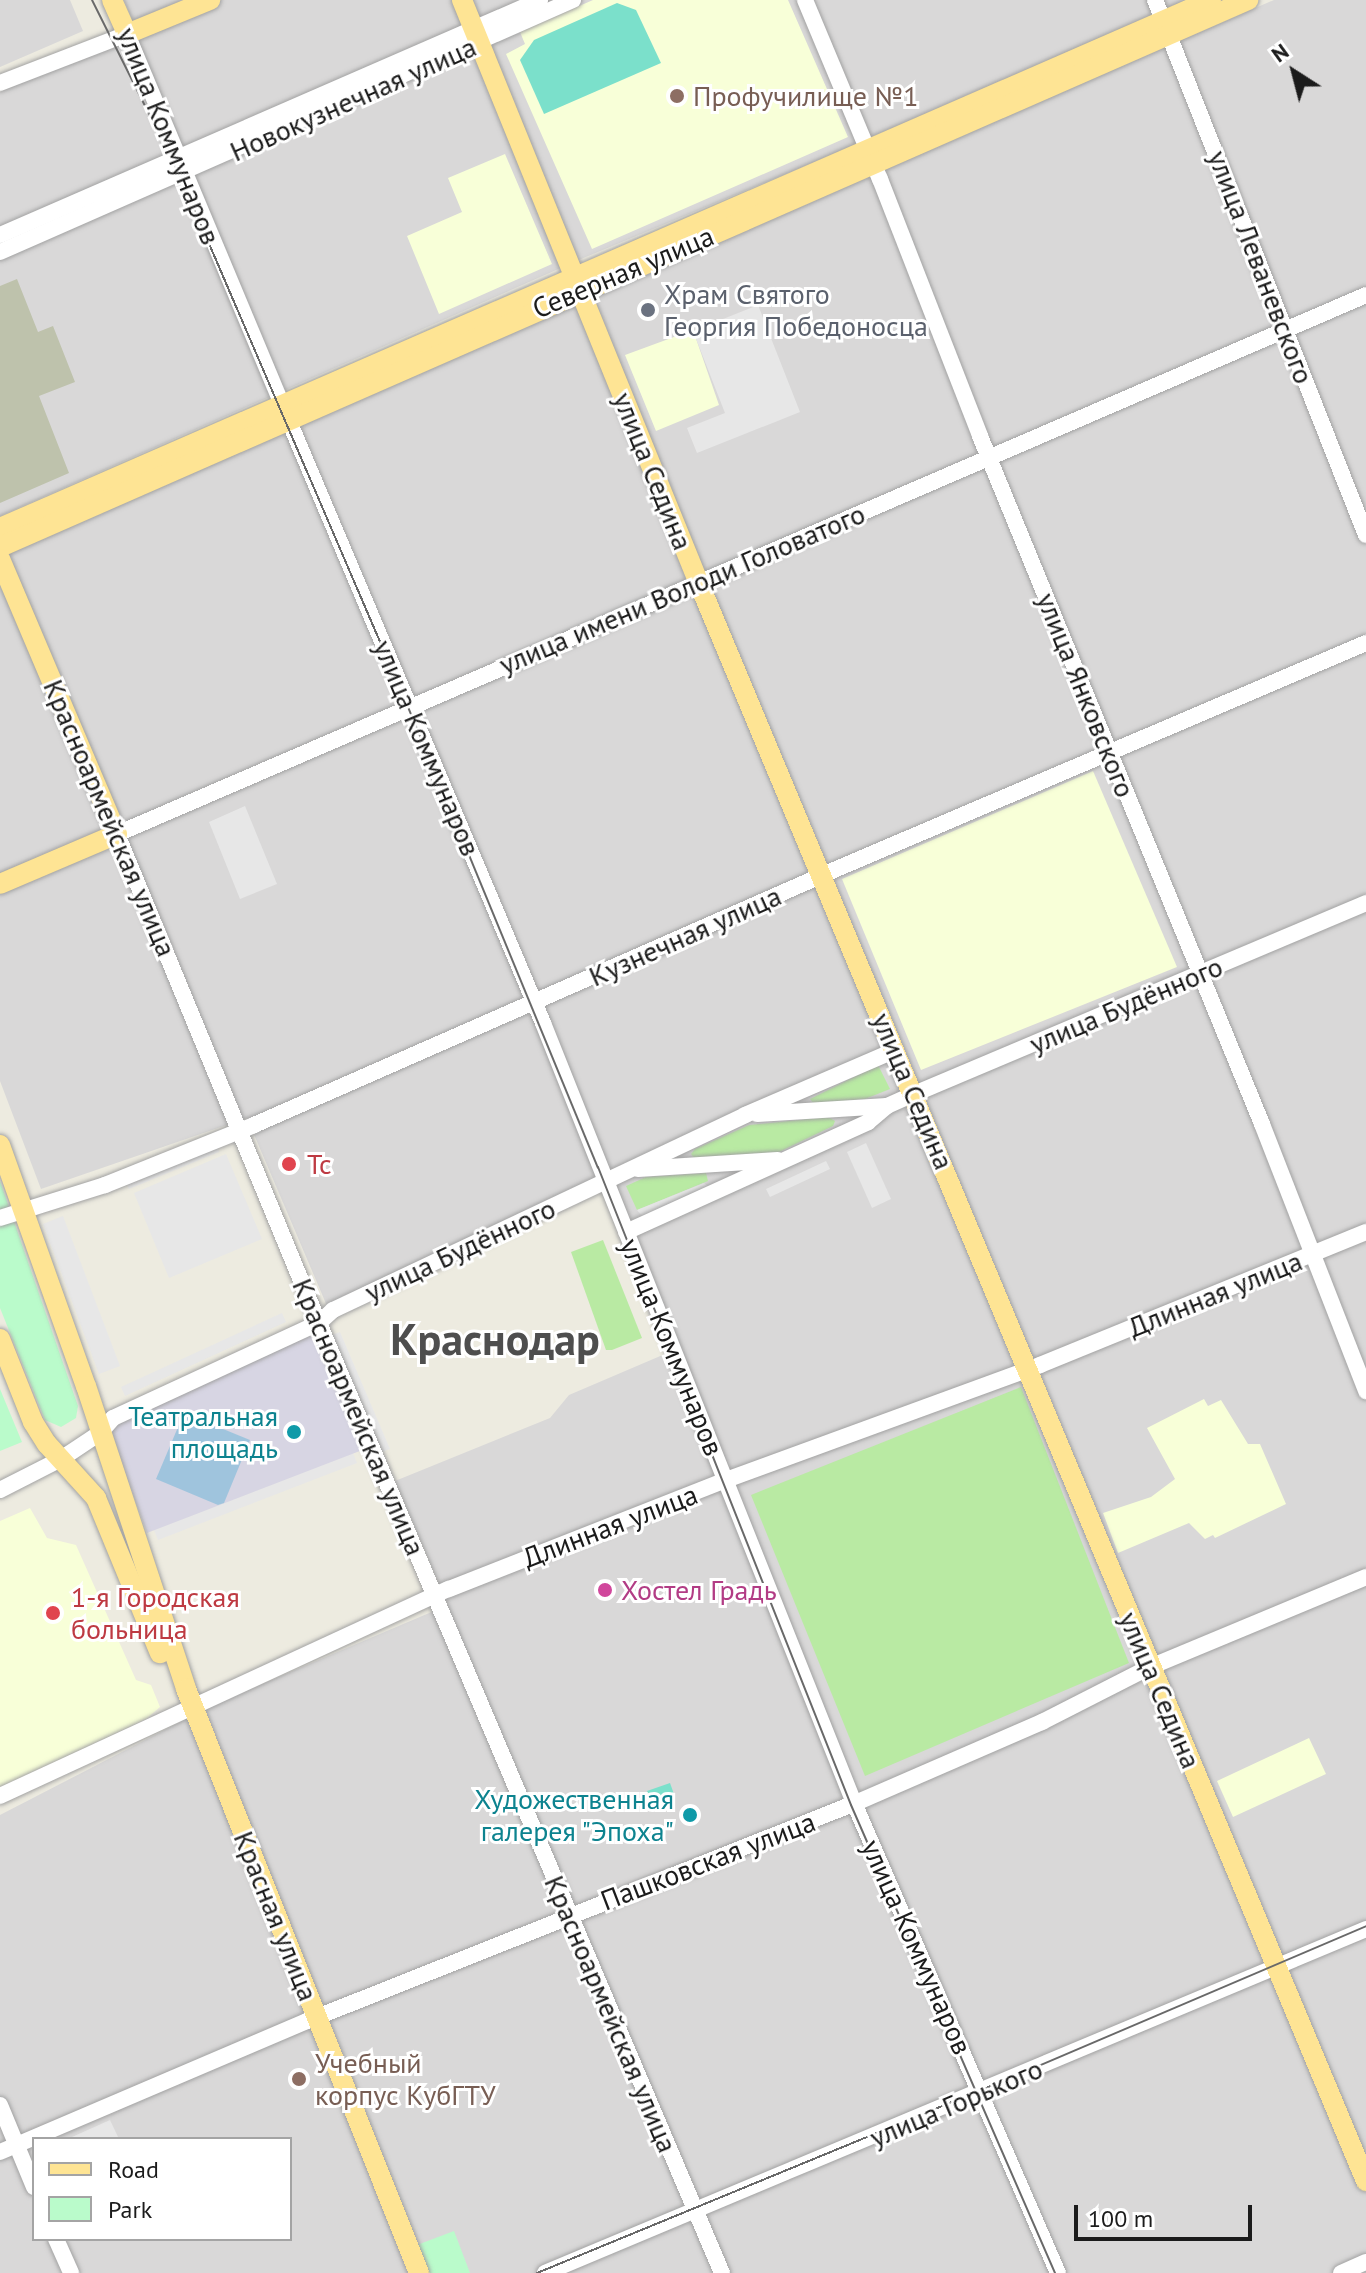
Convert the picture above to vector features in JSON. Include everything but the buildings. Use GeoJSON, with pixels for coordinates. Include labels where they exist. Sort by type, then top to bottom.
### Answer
{"type":"FeatureCollection","features":[{"type":"Feature","properties":{"kind":"main road","name":"улица Коммунаров"},"geometry":{"type":"LineString","coordinates":[[112,0],[127,34]]}},
{"type":"Feature","properties":{"kind":"main road"},"geometry":{"type":"LineString","coordinates":[[127,34],[210,0]]}},
{"type":"Feature","properties":{"kind":"main road","name":"улица Седина"},"geometry":{"type":"LineString","coordinates":[[462,0],[579,282],[700,587],[823,875],[1366,2181]]}},
{"type":"Feature","properties":{"kind":"main road","name":"Северная улица"},"geometry":{"type":"LineString","coordinates":[[1166,27],[1211,0]]}},
{"type":"Feature","properties":{"kind":"main road","name":"Северная улица"},"geometry":{"type":"LineString","coordinates":[[0,547],[285,413],[579,282],[1166,27],[1248,0]]}},
{"type":"Feature","properties":{"kind":"main road","name":"Северная улица"},"geometry":{"type":"LineString","coordinates":[[0,528],[285,413]]}},
{"type":"Feature","properties":{"kind":"main road","name":"Красноармейская улица"},"geometry":{"type":"LineString","coordinates":[[0,559],[117,834]]}},
{"type":"Feature","properties":{"kind":"main road","name":"улица имени Володи Головатого"},"geometry":{"type":"LineString","coordinates":[[0,884],[117,834]]}},
{"type":"Feature","properties":{"kind":"main road","name":"Красная улица"},"geometry":{"type":"LineString","coordinates":[[0,1145],[142,1555],[188,1707]]}},
{"type":"Feature","properties":{"kind":"main road","name":"Красная улица"},"geometry":{"type":"LineString","coordinates":[[0,1339],[33,1422],[96,1498],[121,1563],[188,1707],[312,2019],[419,2273]]}},
{"type":"Feature","properties":{"kind":"main road","name":"Красная улица"},"geometry":{"type":"LineString","coordinates":[[312,2019],[406,2273]]}},
{"type":"Feature","properties":{"kind":"street","name":"Новокузнечная улица"},"geometry":{"type":"LineString","coordinates":[[477,36],[540,0]]}},
{"type":"Feature","properties":{"kind":"street","name":"Новокузнечная улица"},"geometry":{"type":"LineString","coordinates":[[0,252],[180,167],[477,36],[573,0]]}},
{"type":"Feature","properties":{"kind":"street","name":"улица Янковского"},"geometry":{"type":"LineString","coordinates":[[805,0],[872,157],[989,458],[1201,974],[1366,1391]]}},
{"type":"Feature","properties":{"kind":"street","name":"улица Леваневского"},"geometry":{"type":"LineString","coordinates":[[1155,0],[1366,535]]}},
{"type":"Feature","properties":{"kind":"street"},"geometry":{"type":"LineString","coordinates":[[0,83],[127,34]]}},
{"type":"Feature","properties":{"kind":"street","name":"улица Коммунаров"},"geometry":{"type":"LineString","coordinates":[[127,34],[180,167],[534,1002],[854,1803],[1058,2273]]}},
{"type":"Feature","properties":{"kind":"street","name":"Новокузнечная улица"},"geometry":{"type":"LineString","coordinates":[[0,235],[180,167]]}},
{"type":"Feature","properties":{"kind":"street","name":"улица имени Володи Головатого"},"geometry":{"type":"LineString","coordinates":[[117,834],[410,706],[700,587],[1366,295]]}},
{"type":"Feature","properties":{"kind":"street","name":"Кузнечная улица"},"geometry":{"type":"LineString","coordinates":[[0,1218],[105,1185],[239,1131],[823,875],[1366,643]]}},
{"type":"Feature","properties":{"kind":"street","name":"Красноармейская улица"},"geometry":{"type":"LineString","coordinates":[[117,834],[568,1916],[722,2273]]}},
{"type":"Feature","properties":{"kind":"street","name":"улица Будённого"},"geometry":{"type":"LineString","coordinates":[[626,1232],[716,1194],[868,1122],[887,1106],[1366,903]]}},
{"type":"Feature","properties":{"kind":"street","name":"улица Будённого"},"geometry":{"type":"LineString","coordinates":[[0,1490],[61,1459],[100,1433],[113,1418],[319,1323],[333,1310],[745,1115],[896,1050]]}},
{"type":"Feature","properties":{"kind":"street","name":"улица Будённого"},"geometry":{"type":"LineString","coordinates":[[745,1115],[887,1106]]}},
{"type":"Feature","properties":{"kind":"street","name":"улица Будённого"},"geometry":{"type":"LineString","coordinates":[[628,1170],[789,1159]]}},
{"type":"Feature","properties":{"kind":"street"},"geometry":{"type":"LineString","coordinates":[[710,1166],[718,1177],[716,1194]]}},
{"type":"Feature","properties":{"kind":"street","name":"Длинная улица"},"geometry":{"type":"LineString","coordinates":[[0,1796],[435,1596],[726,1480],[1029,1369],[1366,1232]]}},
{"type":"Feature","properties":{"kind":"street"},"geometry":{"type":"LineString","coordinates":[[121,1563],[142,1555]]}},
{"type":"Feature","properties":{"kind":"street","name":"Пашковская улица"},"geometry":{"type":"LineString","coordinates":[[35,2137],[312,2019],[854,1803],[1042,1722],[1150,1667],[1366,1577]]}},
{"type":"Feature","properties":{"kind":"street","name":"улица Горького"},"geometry":{"type":"LineString","coordinates":[[545,2273],[981,2093],[1366,1929]]}},
{"type":"Feature","properties":{"kind":"street"},"geometry":{"type":"LineString","coordinates":[[0,2105],[32,2182]]}},
{"type":"Feature","properties":{"kind":"street","name":"Пашковская улица"},"geometry":{"type":"LineString","coordinates":[[0,2152],[32,2138]]}},
{"type":"Feature","properties":{"kind":"street"},"geometry":{"type":"LineString","coordinates":[[57,2241],[71,2273]]}},
{"type":"Feature","properties":{"kind":"street"},"geometry":{"type":"LineString","coordinates":[[1341,2273],[1366,2262]]}},
{"type":"Feature","properties":{"kind":"shaded area"},"geometry":{"type":"Polygon","coordinates":[[[0,0],[70,0],[83,31],[0,67],[0,0]]]}},
{"type":"Feature","properties":{"kind":"shaded area"},"geometry":{"type":"Polygon","coordinates":[[[124,0],[1187,0],[862,142],[581,259],[0,516],[0,92],[129,37],[132,19],[124,0]]]}},
{"type":"Feature","properties":{"kind":"shaded area","name":"Профучилище №1"},"geometry":{"type":"Polygon","coordinates":[[[593,0],[788,0],[848,137],[592,249],[506,54],[525,44],[520,32],[593,0]]]}},
{"type":"Feature","properties":{"kind":"shaded area"},"geometry":{"type":"Polygon","coordinates":[[[1274,0],[1366,0],[1366,2273],[0,2273],[0,1815],[213,1705],[448,1605],[395,1481],[550,1418],[569,1395],[679,1348],[609,1177],[327,1306],[247,1118],[41,1189],[0,1081],[0,553],[1274,0]]]}},
{"type":"Feature","properties":{"kind":"shaded area"},"geometry":{"type":"Polygon","coordinates":[[[617,3],[636,10],[661,63],[544,114],[520,60],[534,40],[617,3]]]}},
{"type":"Feature","properties":{"kind":"shaded area"},"geometry":{"type":"Polygon","coordinates":[[[505,154],[552,264],[439,314],[407,236],[462,212],[448,178],[505,154]]]}},
{"type":"Feature","properties":{"kind":"shaded area"},"geometry":{"type":"Polygon","coordinates":[[[17,279],[38,332],[53,326],[75,382],[39,396],[69,473],[0,503],[0,286],[17,279]]]}},
{"type":"Feature","properties":{"kind":"shaded area"},"geometry":{"type":"Polygon","coordinates":[[[758,305],[800,412],[697,453],[687,428],[725,413],[693,331],[758,305]]]}},
{"type":"Feature","properties":{"kind":"shaded area"},"geometry":{"type":"Polygon","coordinates":[[[693,330],[719,405],[656,431],[625,355],[693,330]]]}},
{"type":"Feature","properties":{"kind":"shaded area"},"geometry":{"type":"Polygon","coordinates":[[[1093,771],[1177,967],[921,1070],[842,879],[1093,771]]]}},
{"type":"Feature","properties":{"kind":"shaded area"},"geometry":{"type":"Polygon","coordinates":[[[245,806],[277,884],[240,899],[209,822],[245,806]]]}},
{"type":"Feature","properties":{"kind":"shaded area"},"geometry":{"type":"Polygon","coordinates":[[[216,1143],[219,1152],[129,1189],[125,1181],[216,1143]]]}},
{"type":"Feature","properties":{"kind":"shaded area"},"geometry":{"type":"Polygon","coordinates":[[[866,1143],[891,1199],[872,1208],[847,1152],[866,1143]]]}},
{"type":"Feature","properties":{"kind":"shaded area"},"geometry":{"type":"Polygon","coordinates":[[[226,1154],[262,1239],[169,1278],[134,1193],[226,1154]]]}},
{"type":"Feature","properties":{"kind":"shaded area"},"geometry":{"type":"Polygon","coordinates":[[[826,1161],[830,1169],[770,1197],[766,1189],[826,1161]]]}},
{"type":"Feature","properties":{"kind":"shaded area"},"geometry":{"type":"Polygon","coordinates":[[[704,1183],[711,1189],[643,1217],[637,1210],[704,1183]]]}},
{"type":"Feature","properties":{"kind":"shaded area"},"geometry":{"type":"Polygon","coordinates":[[[63,1216],[120,1366],[99,1374],[43,1224],[63,1216]]]}},
{"type":"Feature","properties":{"kind":"shaded area"},"geometry":{"type":"Polygon","coordinates":[[[282,1313],[286,1322],[125,1396],[121,1387],[282,1313]]]}},
{"type":"Feature","properties":{"kind":"shaded area","name":"Театральная площадь"},"geometry":{"type":"Polygon","coordinates":[[[314,1332],[365,1449],[147,1533],[111,1435],[112,1425],[314,1332]],[[184,1414],[218,1505],[223,1503],[249,1440],[184,1414]]]}},
{"type":"Feature","properties":{"kind":"shaded area"},"geometry":{"type":"Polygon","coordinates":[[[340,1332],[390,1449],[381,1452],[332,1335],[340,1332]]]}},
{"type":"Feature","properties":{"kind":"shaded area"},"geometry":{"type":"Polygon","coordinates":[[[1204,1399],[1208,1406],[1221,1400],[1248,1444],[1260,1444],[1286,1504],[1215,1538],[1213,1535],[1205,1539],[1189,1523],[1118,1553],[1103,1513],[1151,1497],[1175,1479],[1147,1428],[1204,1399]]]}},
{"type":"Feature","properties":{"kind":"shaded area"},"geometry":{"type":"Polygon","coordinates":[[[184,1413],[250,1440],[224,1503],[218,1505],[156,1479],[184,1413]]]}},
{"type":"Feature","properties":{"kind":"shaded area"},"geometry":{"type":"Polygon","coordinates":[[[353,1453],[357,1463],[158,1540],[154,1530],[353,1453]]]}},
{"type":"Feature","properties":{"kind":"shaded area","name":"1-я Городская больница"},"geometry":{"type":"Polygon","coordinates":[[[30,1508],[47,1538],[76,1545],[136,1680],[151,1685],[160,1707],[146,1719],[0,1789],[0,1521],[30,1508]]]}},
{"type":"Feature","properties":{"kind":"shaded area"},"geometry":{"type":"Polygon","coordinates":[[[1309,1738],[1326,1774],[1233,1817],[1217,1781],[1309,1738]]]}},
{"type":"Feature","properties":{"kind":"shaded area"},"geometry":{"type":"Polygon","coordinates":[[[670,1783],[675,1797],[653,1805],[647,1791],[670,1783]]]}},
{"type":"Feature","properties":{"kind":"shaded area"},"geometry":{"type":"Polygon","coordinates":[[[110,2120],[118,2137],[72,2137],[110,2120]]]}},
{"type":"Feature","properties":{"kind":"green space"},"geometry":{"type":"Polygon","coordinates":[[[878,1065],[890,1089],[865,1099],[814,1104],[810,1099],[878,1065]]]}},
{"type":"Feature","properties":{"kind":"green space"},"geometry":{"type":"Polygon","coordinates":[[[828,1117],[835,1121],[833,1126],[777,1153],[695,1159],[691,1154],[695,1149],[749,1125],[828,1117]]]}},
{"type":"Feature","properties":{"kind":"green space"},"geometry":{"type":"Polygon","coordinates":[[[706,1173],[708,1181],[637,1210],[626,1186],[646,1177],[706,1173]]]}},
{"type":"Feature","properties":{"kind":"green space"},"geometry":{"type":"Polygon","coordinates":[[[0,1181],[78,1406],[76,1418],[61,1427],[45,1420],[0,1308],[0,1181]]]}},
{"type":"Feature","properties":{"kind":"green space"},"geometry":{"type":"Polygon","coordinates":[[[603,1240],[642,1338],[612,1350],[606,1350],[571,1252],[603,1240]]]}},
{"type":"Feature","properties":{"kind":"green space"},"geometry":{"type":"Polygon","coordinates":[[[1021,1387],[1129,1663],[865,1776],[751,1495],[1021,1387]]]}},
{"type":"Feature","properties":{"kind":"green space"},"geometry":{"type":"Polygon","coordinates":[[[0,1389],[22,1442],[0,1451],[0,1389]]]}},
{"type":"Feature","properties":{"kind":"green space"},"geometry":{"type":"Polygon","coordinates":[[[454,2231],[470,2273],[429,2273],[417,2245],[454,2231]]]}},
{"type":"Feature","properties":{"kind":"tram line"},"geometry":{"type":"LineString","coordinates":[[92,0],[180,176],[408,707],[598,1167],[851,1805],[1055,2273]]}},
{"type":"Feature","properties":{"kind":"tram line"},"geometry":{"type":"LineString","coordinates":[[537,2273],[1015,2076],[1366,1926]]}},
{"type":"Feature","properties":{"kind":"place","name":"Профучилище №1"},"geometry":{"type":"Point","coordinates":[677,96]}},
{"type":"Feature","properties":{"kind":"place","name":"Храм Святого Георгия Победоносца"},"geometry":{"type":"Point","coordinates":[648,310]}},
{"type":"Feature","properties":{"kind":"place","name":"Тс"},"geometry":{"type":"Point","coordinates":[289,1164]}},
{"type":"Feature","properties":{"kind":"place","name":"Театральная площадь"},"geometry":{"type":"Point","coordinates":[294,1432]}},
{"type":"Feature","properties":{"kind":"place","name":"Хостел Градь"},"geometry":{"type":"Point","coordinates":[605,1590]}},
{"type":"Feature","properties":{"kind":"place","name":"1-я Городская больница"},"geometry":{"type":"Point","coordinates":[53,1613]}},
{"type":"Feature","properties":{"kind":"place","name":"Художественная галерея \"Эпоха\""},"geometry":{"type":"Point","coordinates":[690,1815]}},
{"type":"Feature","properties":{"kind":"place","name":"Учебный корпус КубГТУ"},"geometry":{"type":"Point","coordinates":[299,2079]}},
{"type":"Feature","properties":{"kind":"district","name":"Краснодар"},"geometry":{"type":"Point","coordinates":[495,1339]}}]}
